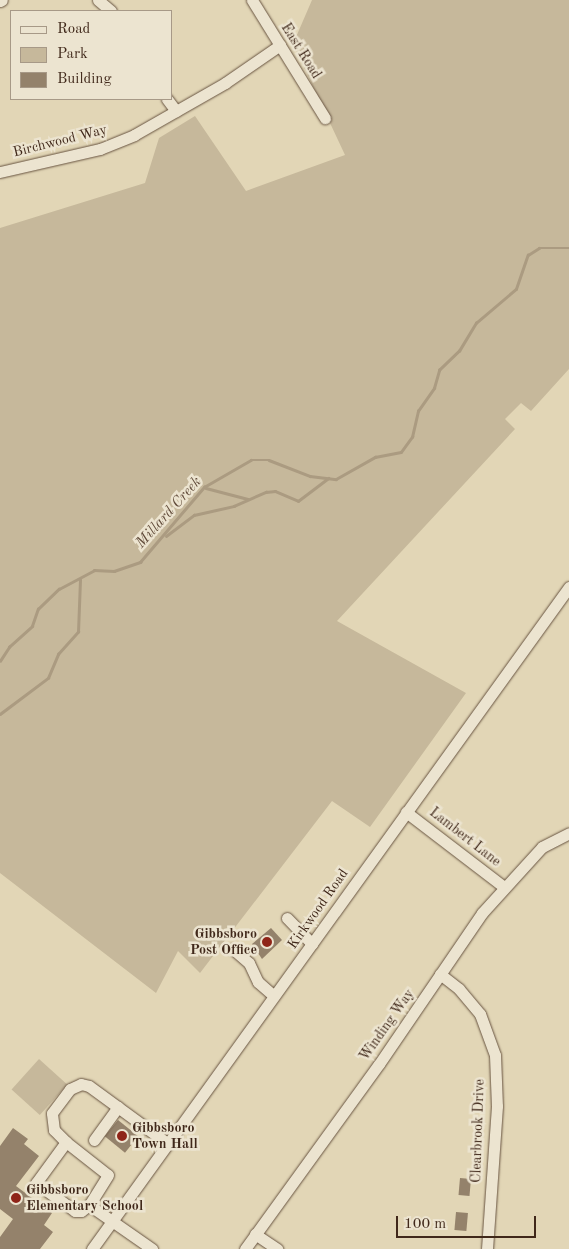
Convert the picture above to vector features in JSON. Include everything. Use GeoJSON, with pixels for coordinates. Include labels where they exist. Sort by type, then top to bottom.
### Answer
{"type":"FeatureCollection","features":[{"type":"Feature","properties":{"kind":"street"},"geometry":{"type":"LineString","coordinates":[[98,0],[110,10]]}},
{"type":"Feature","properties":{"kind":"street","name":"East Road"},"geometry":{"type":"LineString","coordinates":[[252,0],[325,118]]}},
{"type":"Feature","properties":{"kind":"street","name":"Birchwood Way"},"geometry":{"type":"LineString","coordinates":[[0,172],[100,149],[134,135],[225,83],[280,45]]}},
{"type":"Feature","properties":{"kind":"street"},"geometry":{"type":"LineString","coordinates":[[169,100],[176,111]]}},
{"type":"Feature","properties":{"kind":"street","name":"Kirkwood Road"},"geometry":{"type":"LineString","coordinates":[[92,1249],[569,586]]}},
{"type":"Feature","properties":{"kind":"street","name":"Lambert Lane"},"geometry":{"type":"LineString","coordinates":[[406,812],[504,887]]}},
{"type":"Feature","properties":{"kind":"street","name":"Winding Way"},"geometry":{"type":"LineString","coordinates":[[244,1249],[482,913],[542,847],[569,832]]}},
{"type":"Feature","properties":{"kind":"street"},"geometry":{"type":"LineString","coordinates":[[287,918],[312,944]]}},
{"type":"Feature","properties":{"kind":"street"},"geometry":{"type":"LineString","coordinates":[[234,949],[249,963],[258,982],[274,996]]}},
{"type":"Feature","properties":{"kind":"street","name":"Clearbrook Drive"},"geometry":{"type":"LineString","coordinates":[[440,974],[459,989],[480,1014],[495,1055],[497,1106],[487,1249]]}},
{"type":"Feature","properties":{"kind":"street"},"geometry":{"type":"LineString","coordinates":[[66,1142],[36,1183],[75,1211],[89,1205],[107,1181],[107,1173],[66,1142],[56,1132],[51,1118],[71,1088],[86,1084],[168,1143]]}},
{"type":"Feature","properties":{"kind":"street"},"geometry":{"type":"LineString","coordinates":[[94,1140],[114,1104]]}},
{"type":"Feature","properties":{"kind":"street"},"geometry":{"type":"LineString","coordinates":[[89,1205],[152,1249]]}},
{"type":"Feature","properties":{"kind":"street"},"geometry":{"type":"LineString","coordinates":[[255,1234],[277,1249]]}},
{"type":"Feature","properties":{"kind":"green space"},"geometry":{"type":"Polygon","coordinates":[[[312,0],[569,0],[569,369],[531,411],[521,403],[505,419],[515,429],[337,621],[466,693],[370,827],[332,801],[200,973],[178,951],[156,993],[0,873],[0,228],[145,183],[159,138],[195,116],[246,191],[345,155],[293,44],[312,0]]]}},
{"type":"Feature","properties":{"kind":"green space"},"geometry":{"type":"Polygon","coordinates":[[[39,1059],[67,1084],[40,1115],[12,1089],[39,1059]]]}},
{"type":"Feature","properties":{"kind":"building","name":"Gibbsboro Post Office"},"geometry":{"type":"Polygon","coordinates":[[[271,928],[282,940],[262,959],[252,944],[271,928]]]}},
{"type":"Feature","properties":{"kind":"building","name":"Gibbsboro Town Hall"},"geometry":{"type":"Polygon","coordinates":[[[118,1120],[138,1136],[125,1153],[105,1136],[118,1120]]]}},
{"type":"Feature","properties":{"kind":"building","name":"Gibbsboro Elementary School"},"geometry":{"type":"Polygon","coordinates":[[[13,1128],[28,1139],[24,1144],[39,1156],[16,1186],[52,1213],[44,1225],[53,1232],[40,1249],[0,1249],[0,1237],[13,1219],[0,1209],[0,1146],[13,1128]]]}},
{"type":"Feature","properties":{"kind":"building"},"geometry":{"type":"Polygon","coordinates":[[[460,1178],[471,1179],[469,1196],[459,1195],[460,1178]]]}},
{"type":"Feature","properties":{"kind":"building"},"geometry":{"type":"Polygon","coordinates":[[[456,1212],[468,1213],[466,1231],[454,1230],[456,1212]]]}},
{"type":"Feature","properties":{"kind":"waterway","name":"Millard Creek"},"geometry":{"type":"LineString","coordinates":[[0,661],[9,647],[32,626],[38,609],[59,589],[94,570],[114,571],[140,562],[204,487],[251,460],[269,460],[310,476],[336,479],[375,457],[401,452],[412,437],[418,411],[434,388],[439,370],[459,351],[476,323],[516,289],[528,255],[539,248],[569,248]]}},
{"type":"Feature","properties":{"kind":"waterway"},"geometry":{"type":"LineString","coordinates":[[166,536],[194,515],[234,506],[266,492],[275,491],[298,501],[328,478]]}},
{"type":"Feature","properties":{"kind":"waterway"},"geometry":{"type":"LineString","coordinates":[[206,488],[248,499]]}},
{"type":"Feature","properties":{"kind":"waterway"},"geometry":{"type":"LineString","coordinates":[[0,714],[48,678],[58,654],[78,632],[80,580]]}},
{"type":"Feature","properties":{"kind":"place","name":"Gibbsboro Post Office"},"geometry":{"type":"Point","coordinates":[267,942]}},
{"type":"Feature","properties":{"kind":"place","name":"Gibbsboro Town Hall"},"geometry":{"type":"Point","coordinates":[122,1136]}},
{"type":"Feature","properties":{"kind":"place","name":"Gibbsboro Elementary School"},"geometry":{"type":"Point","coordinates":[16,1198]}}]}
